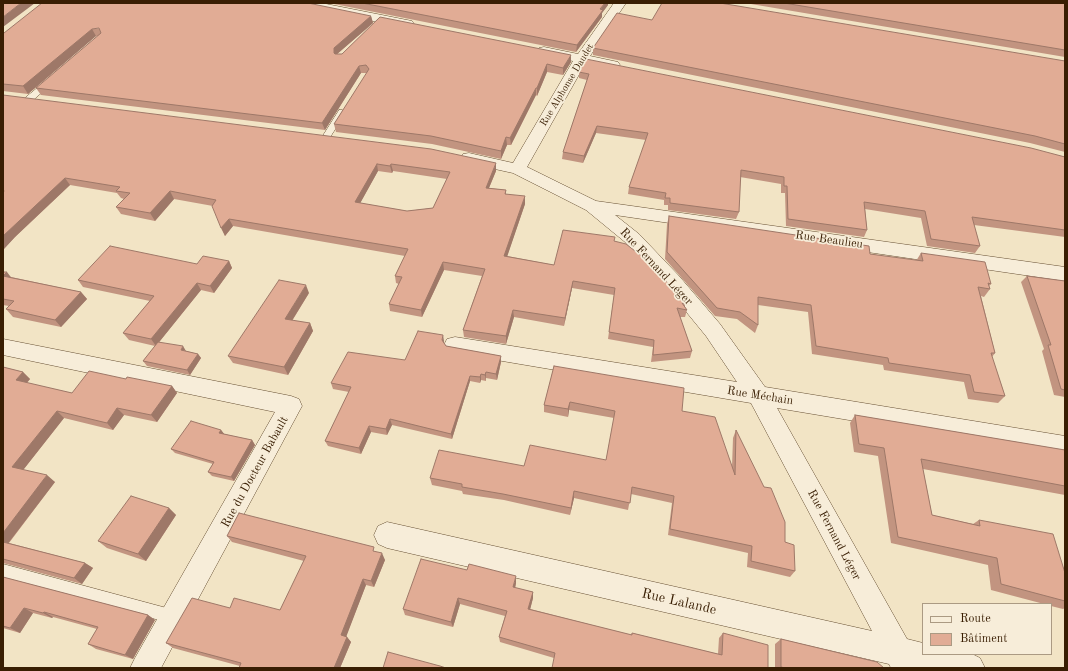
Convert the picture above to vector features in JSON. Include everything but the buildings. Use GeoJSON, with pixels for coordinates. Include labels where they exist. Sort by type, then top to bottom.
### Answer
{"type":"FeatureCollection","features":[{"type":"Feature","properties":{"kind":"street"},"geometry":{"type":"LineString","coordinates":[[302,3],[380,22],[421,27]]}},
{"type":"Feature","properties":{"kind":"street","name":"Rue Alphonse Daudet"},"geometry":{"type":"LineString","coordinates":[[518,169],[581,59],[620,3]]}},
{"type":"Feature","properties":{"kind":"street"},"geometry":{"type":"LineString","coordinates":[[528,48],[627,68]]}},
{"type":"Feature","properties":{"kind":"street"},"geometry":{"type":"LineString","coordinates":[[22,98],[52,102]]}},
{"type":"Feature","properties":{"kind":"street","name":"Rue Fernand Léger"},"geometry":{"type":"LineString","coordinates":[[455,155],[518,169],[592,206],[632,238],[672,280],[713,330],[759,396],[902,660]]}},
{"type":"Feature","properties":{"kind":"street","name":"Rue Beaulieu"},"geometry":{"type":"LineString","coordinates":[[592,206],[1065,274]]}},
{"type":"Feature","properties":{"kind":"street","name":"Rue Méchain"},"geometry":{"type":"LineString","coordinates":[[455,345],[1065,446]]}},
{"type":"Feature","properties":{"kind":"street","name":"Rue du Docteur Babault"},"geometry":{"type":"LineString","coordinates":[[3,347],[291,406],[145,668]]}},
{"type":"Feature","properties":{"kind":"street","name":"Rue Lalande"},"geometry":{"type":"LineString","coordinates":[[387,535],[902,660],[970,668]]}},
{"type":"Feature","properties":{"kind":"lane"},"geometry":{"type":"LineString","coordinates":[[22,98],[59,74]]}},
{"type":"Feature","properties":{"kind":"lane"},"geometry":{"type":"LineString","coordinates":[[326,137],[346,106]]}},
{"type":"Feature","properties":{"kind":"lane"},"geometry":{"type":"LineString","coordinates":[[3,571],[174,617]]}}]}
